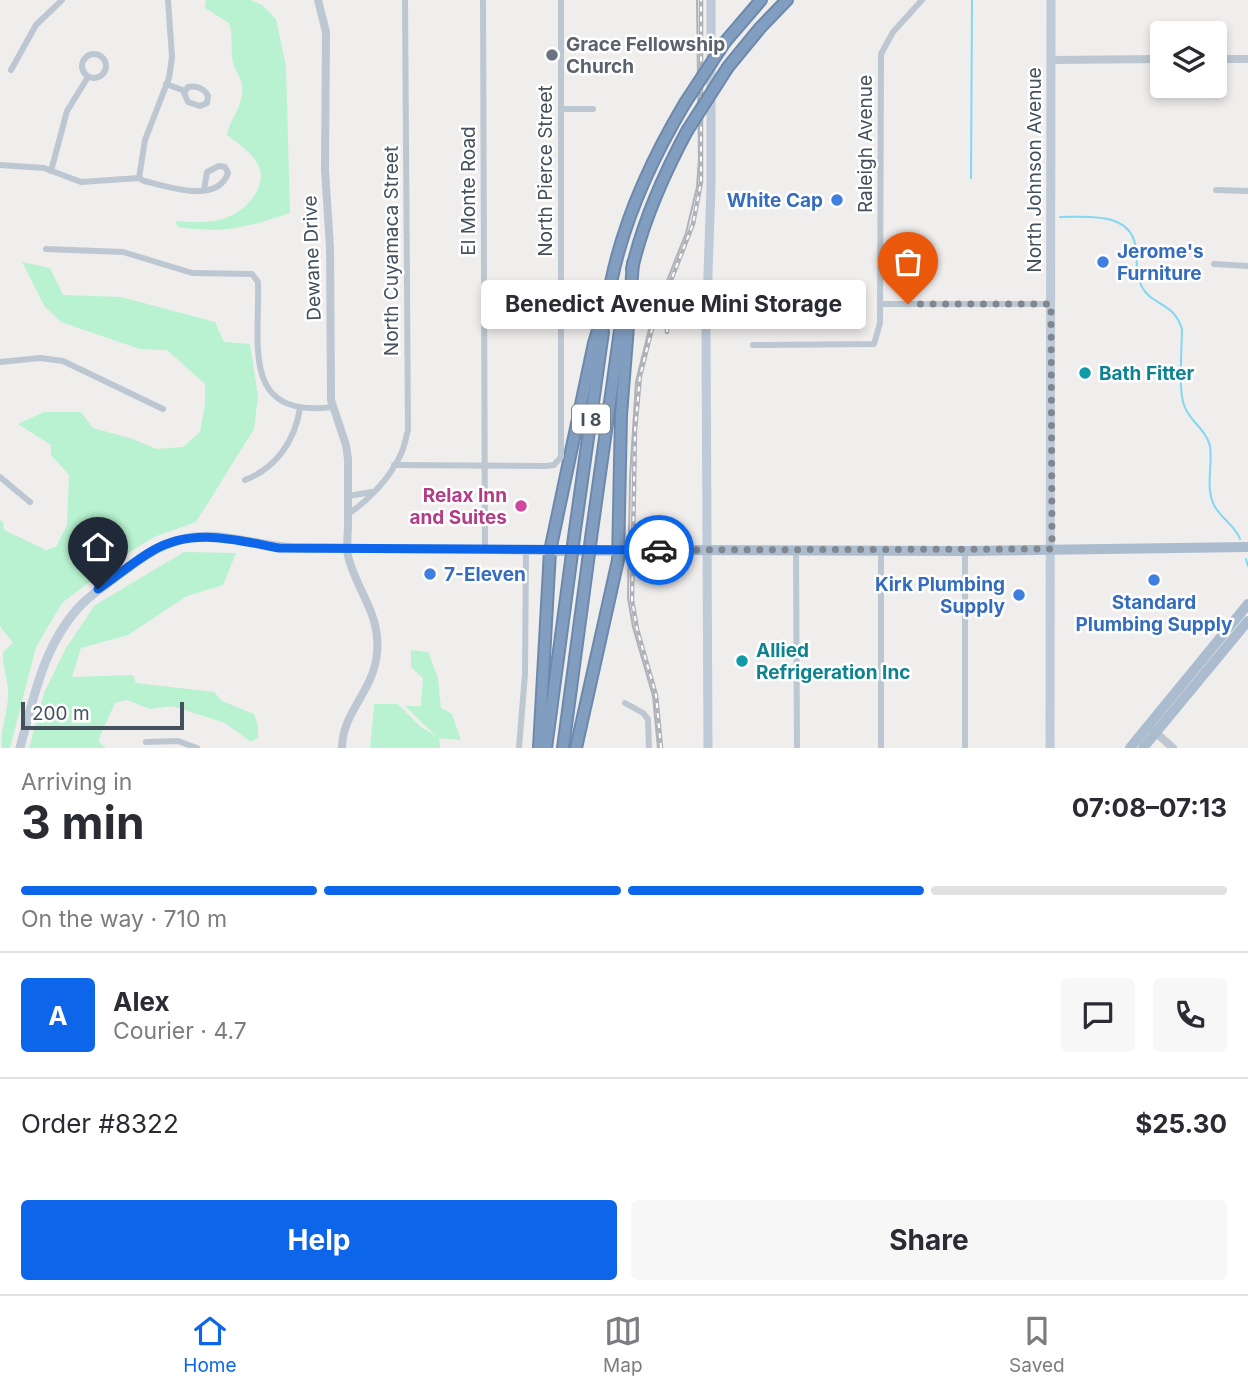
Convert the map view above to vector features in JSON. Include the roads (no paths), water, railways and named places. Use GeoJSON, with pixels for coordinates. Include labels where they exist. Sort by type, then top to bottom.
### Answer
{"type":"FeatureCollection","features":[{"type":"Feature","properties":{"kind":"highway","name":"I 8"},"geometry":{"type":"LineString","coordinates":[[546,748],[607,301],[636,199],[666,134],[685,103],[725,42],[761,0]]}},
{"type":"Feature","properties":{"kind":"highway","name":"I 8"},"geometry":{"type":"LineString","coordinates":[[563,748],[620,327],[633,263],[669,166],[687,131],[728,67],[787,0]]}},
{"type":"Feature","properties":{"kind":"highway"},"geometry":{"type":"LineString","coordinates":[[576,748],[618,551],[621,415],[633,263]]}},
{"type":"Feature","properties":{"kind":"highway"},"geometry":{"type":"LineString","coordinates":[[539,748],[550,551],[594,343],[607,301]]}},
{"type":"Feature","properties":{"kind":"main road"},"geometry":{"type":"LineString","coordinates":[[708,748],[706,332],[711,187],[710,0]]}},
{"type":"Feature","properties":{"kind":"main road","name":"North Johnson Avenue"},"geometry":{"type":"LineString","coordinates":[[1050,748],[1051,0]]}},
{"type":"Feature","properties":{"kind":"main road"},"geometry":{"type":"LineString","coordinates":[[20,748],[44,665],[57,636],[82,604],[98,589],[153,550],[178,540],[205,536],[223,537],[279,548],[550,551],[1247,549]]}},
{"type":"Feature","properties":{"kind":"main road"},"geometry":{"type":"LineString","coordinates":[[1143,748],[1152,729],[1248,604]]}},
{"type":"Feature","properties":{"kind":"main road"},"geometry":{"type":"LineString","coordinates":[[1130,748],[1152,729],[1248,621]]}},
{"type":"Feature","properties":{"kind":"street"},"geometry":{"type":"LineString","coordinates":[[11,70],[36,25],[62,0]]}},
{"type":"Feature","properties":{"kind":"street"},"geometry":{"type":"LineString","coordinates":[[139,178],[145,140],[166,84],[172,57],[168,0]]}},
{"type":"Feature","properties":{"kind":"street","name":"Dewane Drive"},"geometry":{"type":"LineString","coordinates":[[318,0],[326,32],[325,169],[330,248],[332,407],[346,444],[348,514]]}},
{"type":"Feature","properties":{"kind":"street","name":"North Cuyamaca Street"},"geometry":{"type":"LineString","coordinates":[[348,514],[374,492],[401,456],[408,430],[405,0]]}},
{"type":"Feature","properties":{"kind":"street","name":"El Monte Road"},"geometry":{"type":"LineString","coordinates":[[482,0],[485,550]]}},
{"type":"Feature","properties":{"kind":"street","name":"North Pierce Street"},"geometry":{"type":"LineString","coordinates":[[486,466],[554,465],[561,457],[561,0]]}},
{"type":"Feature","properties":{"kind":"street","name":"Raleigh Avenue"},"geometry":{"type":"LineString","coordinates":[[752,345],[874,344],[880,323],[881,54],[885,42],[922,0]]}},
{"type":"Feature","properties":{"kind":"street"},"geometry":{"type":"LineString","coordinates":[[1051,60],[1150,59]]}},
{"type":"Feature","properties":{"kind":"street"},"geometry":{"type":"LineString","coordinates":[[1227,59],[1248,59]]}},
{"type":"Feature","properties":{"kind":"street"},"geometry":{"type":"LineString","coordinates":[[51,171],[67,111],[88,77]]}},
{"type":"Feature","properties":{"kind":"street"},"geometry":{"type":"LineString","coordinates":[[166,84],[185,90]]}},
{"type":"Feature","properties":{"kind":"street"},"geometry":{"type":"LineString","coordinates":[[561,109],[593,109]]}},
{"type":"Feature","properties":{"kind":"street"},"geometry":{"type":"LineString","coordinates":[[0,165],[30,166],[81,182],[139,178],[186,191],[204,190],[223,183],[228,173],[225,167],[219,166],[207,172],[204,190]]}},
{"type":"Feature","properties":{"kind":"street"},"geometry":{"type":"LineString","coordinates":[[1216,190],[1248,191]]}},
{"type":"Feature","properties":{"kind":"street"},"geometry":{"type":"LineString","coordinates":[[46,249],[123,252],[192,273],[248,273],[256,277],[258,362],[272,394],[300,408],[332,407]]}},
{"type":"Feature","properties":{"kind":"street"},"geometry":{"type":"LineString","coordinates":[[1214,264],[1248,265]]}},
{"type":"Feature","properties":{"kind":"street"},"geometry":{"type":"LineString","coordinates":[[880,304],[1051,304]]}},
{"type":"Feature","properties":{"kind":"street"},"geometry":{"type":"LineString","coordinates":[[0,362],[40,358],[63,361],[163,409]]}},
{"type":"Feature","properties":{"kind":"street"},"geometry":{"type":"LineString","coordinates":[[245,481],[266,470],[282,453],[298,422],[300,408]]}},
{"type":"Feature","properties":{"kind":"street"},"geometry":{"type":"LineString","coordinates":[[394,465],[486,466]]}},
{"type":"Feature","properties":{"kind":"street"},"geometry":{"type":"LineString","coordinates":[[0,477],[30,502]]}},
{"type":"Feature","properties":{"kind":"street"},"geometry":{"type":"LineString","coordinates":[[348,496],[374,492]]}},
{"type":"Feature","properties":{"kind":"street"},"geometry":{"type":"LineString","coordinates":[[342,748],[348,720],[369,685],[377,653],[377,630],[372,608],[356,582],[347,548],[348,514]]}},
{"type":"Feature","properties":{"kind":"street"},"geometry":{"type":"LineString","coordinates":[[519,748],[525,674],[526,550]]}},
{"type":"Feature","properties":{"kind":"street"},"geometry":{"type":"LineString","coordinates":[[881,550],[881,748]]}},
{"type":"Feature","properties":{"kind":"street"},"geometry":{"type":"LineString","coordinates":[[796,551],[797,748]]}},
{"type":"Feature","properties":{"kind":"street"},"geometry":{"type":"LineString","coordinates":[[965,551],[965,748]]}},
{"type":"Feature","properties":{"kind":"street"},"geometry":{"type":"LineString","coordinates":[[625,703],[648,719],[649,748]]}},
{"type":"Feature","properties":{"kind":"street"},"geometry":{"type":"LineString","coordinates":[[1152,729],[1174,748]]}},
{"type":"Feature","properties":{"kind":"street"},"geometry":{"type":"LineString","coordinates":[[146,742],[178,741],[197,748]]}},
{"type":"Feature","properties":{"kind":"waterway"},"geometry":{"type":"LineString","coordinates":[[971,178],[972,0]]}},
{"type":"Feature","properties":{"kind":"waterway"},"geometry":{"type":"LineString","coordinates":[[1060,217],[1096,217],[1118,222],[1127,228],[1133,237],[1142,287],[1151,298],[1173,313],[1182,329],[1182,398],[1190,416],[1210,446],[1211,498],[1240,539]]}},
{"type":"Feature","properties":{"kind":"waterway"},"geometry":{"type":"LineString","coordinates":[[1246,559],[1248,566]]}},
{"type":"Feature","properties":{"kind":"tram line"},"geometry":{"type":"LineString","coordinates":[[658,748],[653,696],[633,627],[628,598],[630,478],[636,382],[651,321],[686,233],[697,187],[697,0]]}},
{"type":"Feature","properties":{"kind":"railway"},"geometry":{"type":"LineString","coordinates":[[661,748],[656,695],[637,629],[632,600],[635,430],[640,376],[652,329],[693,224],[701,182],[701,0]]}},
{"type":"Feature","properties":{"kind":"railway"},"geometry":{"type":"LineString","coordinates":[[667,332],[668,298]]}},
{"type":"Feature","properties":{"kind":"place","name":"Grace Fellowship Church"},"geometry":{"type":"Point","coordinates":[552,55]}},
{"type":"Feature","properties":{"kind":"place","name":"White Cap"},"geometry":{"type":"Point","coordinates":[837,200]}},
{"type":"Feature","properties":{"kind":"place","name":"Jerome's Furniture"},"geometry":{"type":"Point","coordinates":[1103,262]}},
{"type":"Feature","properties":{"kind":"place","name":"Benedict Avenue Mini Storage"},"geometry":{"type":"Point","coordinates":[908,304]}},
{"type":"Feature","properties":{"kind":"place","name":"Bath Fitter"},"geometry":{"type":"Point","coordinates":[1085,373]}},
{"type":"Feature","properties":{"kind":"place","name":"Relax Inn and Suites"},"geometry":{"type":"Point","coordinates":[521,506]}},
{"type":"Feature","properties":{"kind":"place","name":"7-Eleven"},"geometry":{"type":"Point","coordinates":[430,574]}},
{"type":"Feature","properties":{"kind":"place","name":"Standard Plumbing Supply"},"geometry":{"type":"Point","coordinates":[1154,580]}},
{"type":"Feature","properties":{"kind":"place","name":"Kirk Plumbing Supply"},"geometry":{"type":"Point","coordinates":[1019,595]}},
{"type":"Feature","properties":{"kind":"place","name":"Allied Refrigeration Inc"},"geometry":{"type":"Point","coordinates":[742,661]}}]}
